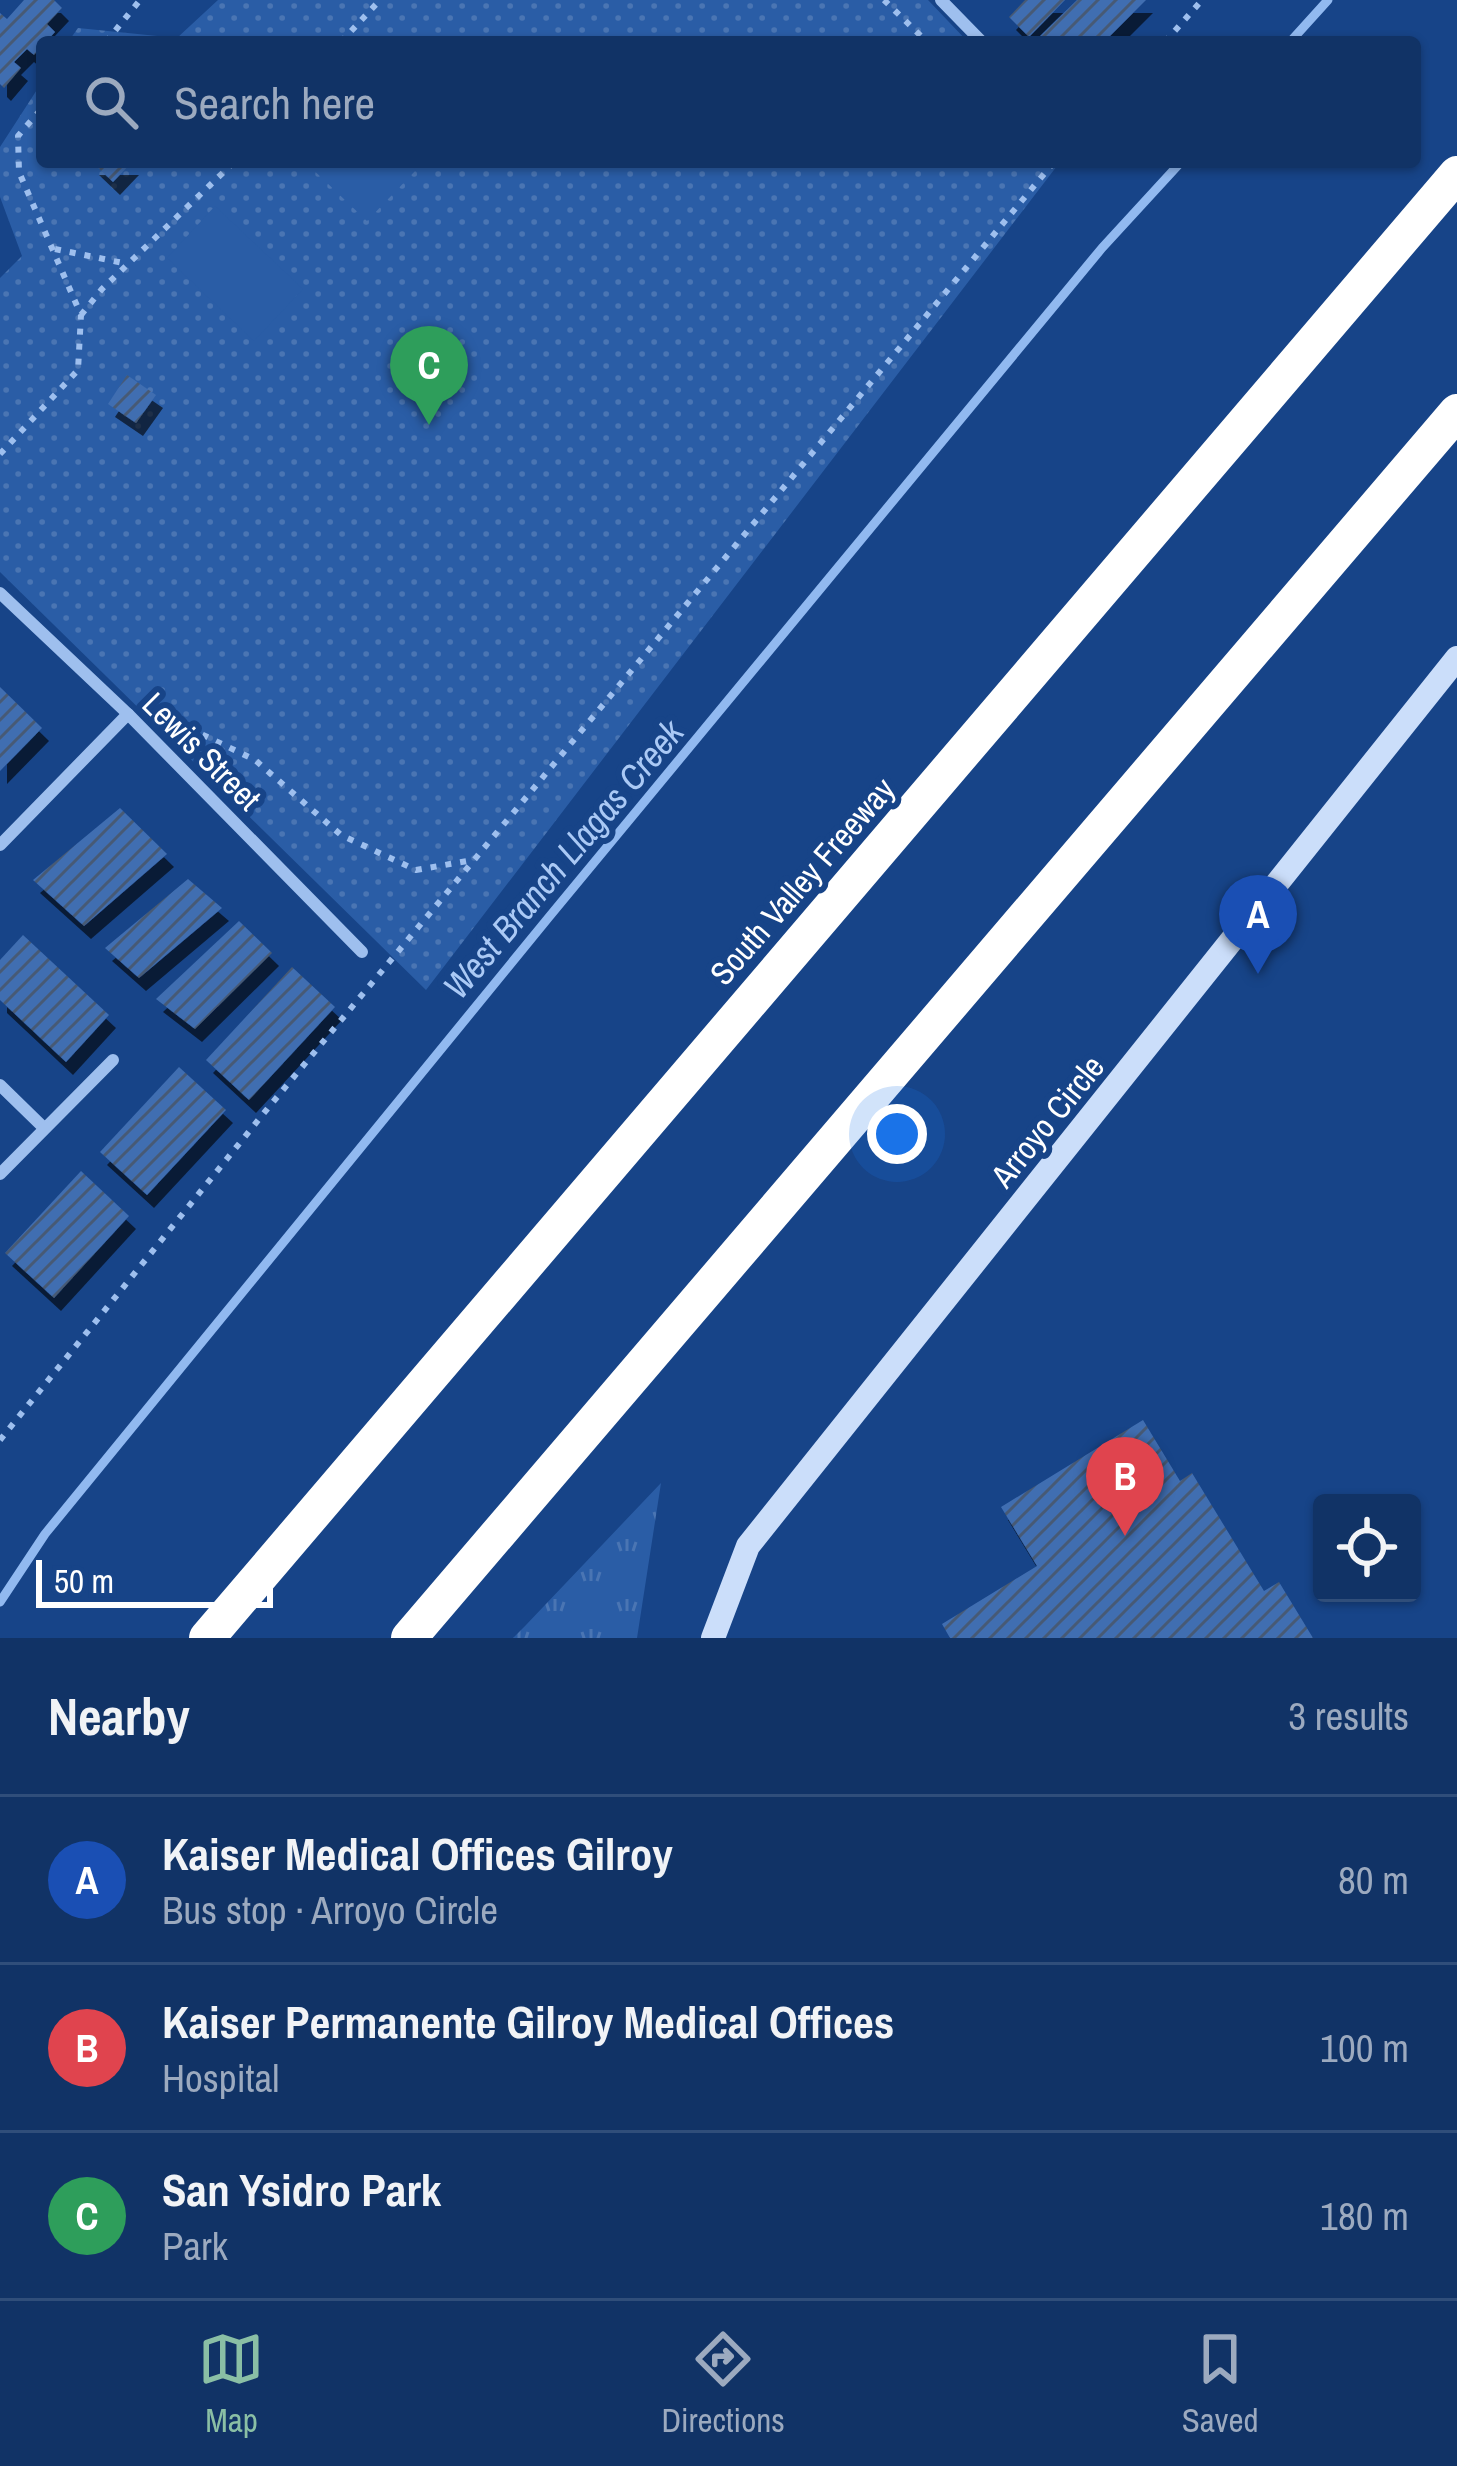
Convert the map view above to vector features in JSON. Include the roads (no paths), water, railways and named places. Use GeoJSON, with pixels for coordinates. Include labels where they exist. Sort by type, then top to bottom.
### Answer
{"type":"FeatureCollection","features":[{"type":"Feature","properties":{"kind":"highway","name":"South Valley Freeway"},"geometry":{"type":"LineString","coordinates":[[207,1638],[1457,174]]}},
{"type":"Feature","properties":{"kind":"highway"},"geometry":{"type":"LineString","coordinates":[[410,1638],[1457,412]]}},
{"type":"Feature","properties":{"kind":"street"},"geometry":{"type":"LineString","coordinates":[[941,0],[976,36]]}},
{"type":"Feature","properties":{"kind":"street","name":"Lewis Street"},"geometry":{"type":"LineString","coordinates":[[0,593],[362,952]]}},
{"type":"Feature","properties":{"kind":"street","name":"Arroyo Circle"},"geometry":{"type":"LineString","coordinates":[[713,1638],[748,1546],[1457,658]]}},
{"type":"Feature","properties":{"kind":"street"},"geometry":{"type":"LineString","coordinates":[[0,845],[128,715]]}},
{"type":"Feature","properties":{"kind":"street"},"geometry":{"type":"LineString","coordinates":[[0,1174],[113,1060]]}},
{"type":"Feature","properties":{"kind":"street"},"geometry":{"type":"LineString","coordinates":[[0,1085],[43,1127]]}},
{"type":"Feature","properties":{"kind":"waterway","name":"West Branch Llagas Creek"},"geometry":{"type":"LineString","coordinates":[[1295,36],[1328,0]]}},
{"type":"Feature","properties":{"kind":"waterway","name":"West Branch Llagas Creek"},"geometry":{"type":"LineString","coordinates":[[0,1602],[45,1534],[549,917],[1102,248],[1175,168]]}},
{"type":"Feature","properties":{"kind":"place","name":"San Ysidro Park"},"geometry":{"type":"Point","coordinates":[429,425]}},
{"type":"Feature","properties":{"kind":"place","name":"Kaiser Medical Offices Gilroy"},"geometry":{"type":"Point","coordinates":[1258,974]}},
{"type":"Feature","properties":{"kind":"place","name":"Kaiser Permanente Gilroy Medical Offices"},"geometry":{"type":"Point","coordinates":[1125,1536]}}]}
